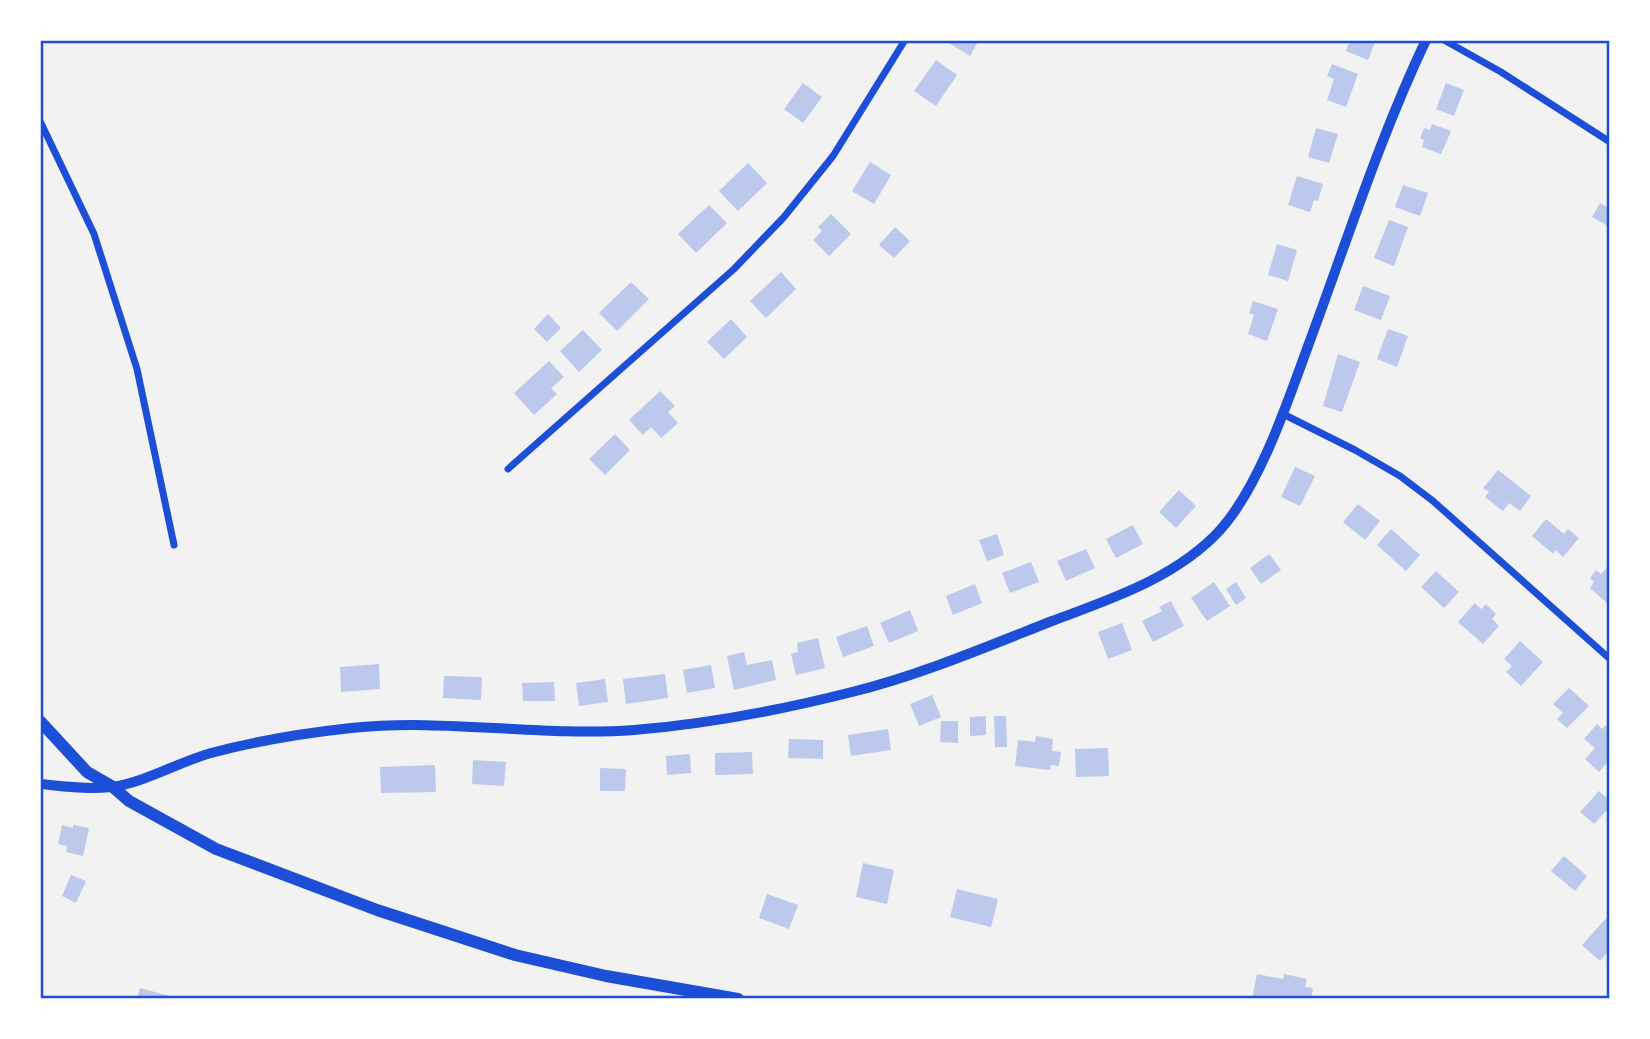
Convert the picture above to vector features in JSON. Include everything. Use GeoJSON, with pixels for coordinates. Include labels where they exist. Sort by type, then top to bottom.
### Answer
{"type":"FeatureCollection","features":[{"type":"Feature","properties":{"kind":"main road"},"geometry":{"type":"LineString","coordinates":[[40,721],[87,772],[139,807],[216,849],[450,936],[515,955],[606,976],[737,999]]}},
{"type":"Feature","properties":{"kind":"street"},"geometry":{"type":"LineString","coordinates":[[508,469],[734,269],[784,217],[833,156],[905,40]]}},
{"type":"Feature","properties":{"kind":"street"},"geometry":{"type":"LineString","coordinates":[[40,784],[113,787],[222,750],[353,728],[427,724],[585,732],[634,730],[763,712],[855,692],[960,657],[1122,594],[1171,568],[1195,553],[1222,528],[1246,493],[1283,414],[1395,110],[1426,40]]}},
{"type":"Feature","properties":{"kind":"street"},"geometry":{"type":"LineString","coordinates":[[1444,40],[1501,72],[1610,142]]}},
{"type":"Feature","properties":{"kind":"street"},"geometry":{"type":"LineString","coordinates":[[40,121],[94,234],[137,369],[174,545]]}},
{"type":"Feature","properties":{"kind":"street"},"geometry":{"type":"LineString","coordinates":[[1283,414],[1400,476],[1433,501],[1610,659]]}},
{"type":"Feature","properties":{"kind":"building"},"geometry":{"type":"Polygon","coordinates":[[[951,40],[979,40],[970,56],[949,43],[951,40]]]}},
{"type":"Feature","properties":{"kind":"building"},"geometry":{"type":"Polygon","coordinates":[[[1350,40],[1376,40],[1368,60],[1346,51],[1350,40]]]}},
{"type":"Feature","properties":{"kind":"building"},"geometry":{"type":"Polygon","coordinates":[[[936,60],[957,75],[936,106],[914,91],[936,60]]]}},
{"type":"Feature","properties":{"kind":"building"},"geometry":{"type":"Polygon","coordinates":[[[1332,64],[1358,74],[1346,107],[1327,100],[1334,79],[1327,76],[1332,64]]]}},
{"type":"Feature","properties":{"kind":"building"},"geometry":{"type":"Polygon","coordinates":[[[803,83],[822,97],[803,123],[784,109],[803,83]]]}},
{"type":"Feature","properties":{"kind":"building"},"geometry":{"type":"Polygon","coordinates":[[[1446,83],[1464,90],[1454,116],[1436,109],[1446,83]]]}},
{"type":"Feature","properties":{"kind":"building"},"geometry":{"type":"Polygon","coordinates":[[[1432,124],[1451,131],[1441,154],[1422,147],[1424,140],[1420,138],[1424,128],[1430,130],[1432,124]]]}},
{"type":"Feature","properties":{"kind":"building"},"geometry":{"type":"Polygon","coordinates":[[[1316,128],[1338,134],[1329,163],[1308,157],[1316,128]]]}},
{"type":"Feature","properties":{"kind":"building"},"geometry":{"type":"Polygon","coordinates":[[[870,162],[891,175],[874,204],[852,191],[870,162]]]}},
{"type":"Feature","properties":{"kind":"building"},"geometry":{"type":"Polygon","coordinates":[[[748,163],[767,183],[738,211],[719,191],[748,163]]]}},
{"type":"Feature","properties":{"kind":"building"},"geometry":{"type":"Polygon","coordinates":[[[1297,176],[1323,184],[1318,201],[1314,200],[1310,212],[1288,205],[1297,176]]]}},
{"type":"Feature","properties":{"kind":"building"},"geometry":{"type":"Polygon","coordinates":[[[1403,185],[1428,193],[1420,216],[1395,207],[1403,185]]]}},
{"type":"Feature","properties":{"kind":"building"},"geometry":{"type":"Polygon","coordinates":[[[1600,203],[1610,209],[1610,227],[1592,217],[1600,203]]]}},
{"type":"Feature","properties":{"kind":"building"},"geometry":{"type":"Polygon","coordinates":[[[709,205],[727,223],[696,253],[678,234],[709,205]]]}},
{"type":"Feature","properties":{"kind":"building"},"geometry":{"type":"Polygon","coordinates":[[[831,214],[851,234],[829,256],[813,240],[822,231],[818,227],[831,214]]]}},
{"type":"Feature","properties":{"kind":"building"},"geometry":{"type":"Polygon","coordinates":[[[1389,220],[1408,227],[1394,266],[1374,258],[1389,220]]]}},
{"type":"Feature","properties":{"kind":"building"},"geometry":{"type":"Polygon","coordinates":[[[895,227],[910,241],[894,258],[879,245],[895,227]]]}},
{"type":"Feature","properties":{"kind":"building"},"geometry":{"type":"Polygon","coordinates":[[[1277,244],[1297,250],[1288,281],[1268,275],[1277,244]]]}},
{"type":"Feature","properties":{"kind":"building"},"geometry":{"type":"Polygon","coordinates":[[[781,272],[796,289],[766,318],[750,301],[781,272]]]}},
{"type":"Feature","properties":{"kind":"building"},"geometry":{"type":"Polygon","coordinates":[[[631,282],[649,299],[617,331],[599,313],[631,282]]]}},
{"type":"Feature","properties":{"kind":"building"},"geometry":{"type":"Polygon","coordinates":[[[1363,286],[1390,296],[1381,320],[1354,310],[1363,286]]]}},
{"type":"Feature","properties":{"kind":"building"},"geometry":{"type":"Polygon","coordinates":[[[1253,301],[1278,309],[1267,341],[1248,334],[1254,315],[1249,313],[1253,301]]]}},
{"type":"Feature","properties":{"kind":"building"},"geometry":{"type":"Polygon","coordinates":[[[548,314],[561,328],[547,342],[534,329],[548,314]]]}},
{"type":"Feature","properties":{"kind":"building"},"geometry":{"type":"Polygon","coordinates":[[[731,319],[747,337],[724,359],[707,342],[731,319]]]}},
{"type":"Feature","properties":{"kind":"building"},"geometry":{"type":"Polygon","coordinates":[[[1388,329],[1408,336],[1397,367],[1377,359],[1388,329]]]}},
{"type":"Feature","properties":{"kind":"building"},"geometry":{"type":"Polygon","coordinates":[[[583,330],[602,350],[579,372],[560,351],[583,330]]]}},
{"type":"Feature","properties":{"kind":"building"},"geometry":{"type":"Polygon","coordinates":[[[1338,354],[1360,362],[1342,412],[1323,406],[1338,354]]]}},
{"type":"Feature","properties":{"kind":"building"},"geometry":{"type":"Polygon","coordinates":[[[549,361],[564,377],[551,388],[557,394],[534,415],[514,393],[549,361]]]}},
{"type":"Feature","properties":{"kind":"building"},"geometry":{"type":"Polygon","coordinates":[[[660,391],[675,406],[668,412],[678,423],[661,438],[651,427],[643,435],[629,420],[660,391]]]}},
{"type":"Feature","properties":{"kind":"building"},"geometry":{"type":"Polygon","coordinates":[[[615,434],[630,450],[605,475],[589,459],[615,434]]]}},
{"type":"Feature","properties":{"kind":"building"},"geometry":{"type":"Polygon","coordinates":[[[1295,467],[1315,476],[1300,506],[1281,497],[1295,467]]]}},
{"type":"Feature","properties":{"kind":"building"},"geometry":{"type":"Polygon","coordinates":[[[1498,470],[1531,496],[1520,511],[1509,503],[1503,511],[1485,497],[1489,492],[1483,488],[1498,470]]]}},
{"type":"Feature","properties":{"kind":"building"},"geometry":{"type":"Polygon","coordinates":[[[1179,490],[1196,506],[1176,528],[1159,512],[1179,490]]]}},
{"type":"Feature","properties":{"kind":"building"},"geometry":{"type":"Polygon","coordinates":[[[1358,504],[1380,521],[1365,540],[1343,522],[1358,504]]]}},
{"type":"Feature","properties":{"kind":"building"},"geometry":{"type":"Polygon","coordinates":[[[1546,519],[1564,534],[1568,529],[1579,538],[1563,557],[1556,550],[1553,554],[1532,536],[1546,519]]]}},
{"type":"Feature","properties":{"kind":"building"},"geometry":{"type":"Polygon","coordinates":[[[1133,525],[1143,544],[1116,558],[1106,539],[1133,525]]]}},
{"type":"Feature","properties":{"kind":"building"},"geometry":{"type":"Polygon","coordinates":[[[1391,529],[1420,555],[1406,571],[1377,545],[1391,529]]]}},
{"type":"Feature","properties":{"kind":"building"},"geometry":{"type":"Polygon","coordinates":[[[997,534],[1004,555],[987,561],[979,540],[997,534]]]}},
{"type":"Feature","properties":{"kind":"building"},"geometry":{"type":"Polygon","coordinates":[[[1086,549],[1095,568],[1066,581],[1057,561],[1086,549]]]}},
{"type":"Feature","properties":{"kind":"building"},"geometry":{"type":"Polygon","coordinates":[[[1269,554],[1281,570],[1261,584],[1250,568],[1269,554]]]}},
{"type":"Feature","properties":{"kind":"building"},"geometry":{"type":"Polygon","coordinates":[[[1031,562],[1039,582],[1010,593],[1002,573],[1031,562]]]}},
{"type":"Feature","properties":{"kind":"building"},"geometry":{"type":"Polygon","coordinates":[[[1610,564],[1610,599],[1607,603],[1590,588],[1594,582],[1590,578],[1596,570],[1601,574],[1610,564]]]}},
{"type":"Feature","properties":{"kind":"building"},"geometry":{"type":"Polygon","coordinates":[[[1436,571],[1459,592],[1444,608],[1421,587],[1436,571]]]}},
{"type":"Feature","properties":{"kind":"building"},"geometry":{"type":"Polygon","coordinates":[[[1214,582],[1230,606],[1207,621],[1191,598],[1214,582]]]}},
{"type":"Feature","properties":{"kind":"building"},"geometry":{"type":"Polygon","coordinates":[[[1236,582],[1246,598],[1236,605],[1226,589],[1236,582]]]}},
{"type":"Feature","properties":{"kind":"building"},"geometry":{"type":"Polygon","coordinates":[[[975,584],[982,603],[953,615],[946,596],[975,584]]]}},
{"type":"Feature","properties":{"kind":"building"},"geometry":{"type":"Polygon","coordinates":[[[1171,601],[1184,626],[1153,642],[1142,621],[1162,611],[1159,607],[1171,601]]]}},
{"type":"Feature","properties":{"kind":"building"},"geometry":{"type":"Polygon","coordinates":[[[1475,603],[1481,609],[1486,604],[1496,614],[1492,619],[1499,626],[1483,644],[1458,622],[1475,603]]]}},
{"type":"Feature","properties":{"kind":"building"},"geometry":{"type":"Polygon","coordinates":[[[910,610],[918,631],[889,643],[880,623],[910,610]]]}},
{"type":"Feature","properties":{"kind":"building"},"geometry":{"type":"Polygon","coordinates":[[[1122,623],[1132,650],[1108,659],[1098,632],[1122,623]]]}},
{"type":"Feature","properties":{"kind":"building"},"geometry":{"type":"Polygon","coordinates":[[[867,626],[874,646],[843,657],[836,637],[867,626]]]}},
{"type":"Feature","properties":{"kind":"building"},"geometry":{"type":"Polygon","coordinates":[[[818,638],[825,668],[796,675],[791,654],[798,652],[797,643],[818,638]]]}},
{"type":"Feature","properties":{"kind":"building"},"geometry":{"type":"Polygon","coordinates":[[[1520,641],[1543,662],[1521,686],[1506,672],[1512,666],[1504,659],[1520,641]]]}},
{"type":"Feature","properties":{"kind":"building"},"geometry":{"type":"Polygon","coordinates":[[[744,652],[747,665],[772,660],[776,680],[734,690],[727,656],[744,652]]]}},
{"type":"Feature","properties":{"kind":"building"},"geometry":{"type":"Polygon","coordinates":[[[379,664],[380,689],[341,692],[340,667],[379,664]]]}},
{"type":"Feature","properties":{"kind":"building"},"geometry":{"type":"Polygon","coordinates":[[[711,665],[715,688],[687,693],[683,670],[711,665]]]}},
{"type":"Feature","properties":{"kind":"building"},"geometry":{"type":"Polygon","coordinates":[[[665,674],[668,698],[626,704],[623,679],[665,674]]]}},
{"type":"Feature","properties":{"kind":"building"},"geometry":{"type":"Polygon","coordinates":[[[444,676],[482,677],[481,700],[443,698],[444,676]]]}},
{"type":"Feature","properties":{"kind":"building"},"geometry":{"type":"Polygon","coordinates":[[[605,679],[608,702],[579,706],[576,683],[605,679]]]}},
{"type":"Feature","properties":{"kind":"building"},"geometry":{"type":"Polygon","coordinates":[[[554,682],[555,701],[523,701],[522,683],[554,682]]]}},
{"type":"Feature","properties":{"kind":"building"},"geometry":{"type":"Polygon","coordinates":[[[1569,688],[1589,706],[1567,728],[1557,719],[1563,713],[1553,704],[1569,688]]]}},
{"type":"Feature","properties":{"kind":"building"},"geometry":{"type":"Polygon","coordinates":[[[932,695],[941,717],[919,726],[910,704],[932,695]]]}},
{"type":"Feature","properties":{"kind":"building"},"geometry":{"type":"Polygon","coordinates":[[[986,716],[986,735],[970,736],[970,717],[986,716]]]}},
{"type":"Feature","properties":{"kind":"building"},"geometry":{"type":"Polygon","coordinates":[[[994,716],[1006,716],[1007,747],[995,747],[994,716]]]}},
{"type":"Feature","properties":{"kind":"building"},"geometry":{"type":"Polygon","coordinates":[[[941,721],[958,721],[958,743],[940,742],[941,721]]]}},
{"type":"Feature","properties":{"kind":"building"},"geometry":{"type":"Polygon","coordinates":[[[1597,724],[1602,729],[1606,725],[1610,729],[1610,759],[1599,772],[1585,759],[1595,748],[1584,739],[1597,724]]]}},
{"type":"Feature","properties":{"kind":"building"},"geometry":{"type":"Polygon","coordinates":[[[888,729],[891,750],[851,756],[848,735],[888,729]]]}},
{"type":"Feature","properties":{"kind":"building"},"geometry":{"type":"Polygon","coordinates":[[[1036,736],[1053,739],[1052,751],[1061,752],[1059,766],[1051,765],[1050,770],[1015,766],[1018,740],[1035,742],[1036,736]]]}},
{"type":"Feature","properties":{"kind":"building"},"geometry":{"type":"Polygon","coordinates":[[[789,739],[823,740],[823,759],[788,758],[789,739]]]}},
{"type":"Feature","properties":{"kind":"building"},"geometry":{"type":"Polygon","coordinates":[[[1108,748],[1109,776],[1076,777],[1075,749],[1108,748]]]}},
{"type":"Feature","properties":{"kind":"building"},"geometry":{"type":"Polygon","coordinates":[[[752,752],[753,774],[715,775],[715,753],[752,752]]]}},
{"type":"Feature","properties":{"kind":"building"},"geometry":{"type":"Polygon","coordinates":[[[690,754],[691,773],[667,775],[666,756],[690,754]]]}},
{"type":"Feature","properties":{"kind":"building"},"geometry":{"type":"Polygon","coordinates":[[[473,760],[506,762],[504,786],[472,784],[473,760]]]}},
{"type":"Feature","properties":{"kind":"building"},"geometry":{"type":"Polygon","coordinates":[[[435,765],[436,792],[381,793],[380,767],[435,765]]]}},
{"type":"Feature","properties":{"kind":"building"},"geometry":{"type":"Polygon","coordinates":[[[600,768],[626,769],[625,791],[600,791],[600,768]]]}},
{"type":"Feature","properties":{"kind":"building"},"geometry":{"type":"Polygon","coordinates":[[[1599,791],[1610,801],[1610,807],[1594,824],[1580,812],[1599,791]]]}},
{"type":"Feature","properties":{"kind":"building"},"geometry":{"type":"Polygon","coordinates":[[[62,825],[89,828],[83,856],[66,852],[67,846],[58,844],[62,825]]]}},
{"type":"Feature","properties":{"kind":"building"},"geometry":{"type":"Polygon","coordinates":[[[1564,856],[1587,876],[1575,891],[1551,871],[1564,856]]]}},
{"type":"Feature","properties":{"kind":"building"},"geometry":{"type":"Polygon","coordinates":[[[863,863],[894,870],[887,904],[856,897],[863,863]]]}},
{"type":"Feature","properties":{"kind":"building"},"geometry":{"type":"Polygon","coordinates":[[[71,875],[86,881],[76,903],[62,896],[71,875]]]}},
{"type":"Feature","properties":{"kind":"building"},"geometry":{"type":"Polygon","coordinates":[[[957,889],[998,899],[991,927],[950,917],[957,889]]]}},
{"type":"Feature","properties":{"kind":"building"},"geometry":{"type":"Polygon","coordinates":[[[767,894],[798,905],[789,929],[759,918],[767,894]]]}},
{"type":"Feature","properties":{"kind":"building"},"geometry":{"type":"Polygon","coordinates":[[[1610,914],[1610,949],[1600,961],[1582,945],[1610,914]]]}},
{"type":"Feature","properties":{"kind":"building"},"geometry":{"type":"Polygon","coordinates":[[[1257,974],[1283,979],[1284,974],[1307,979],[1305,987],[1313,988],[1311,999],[1252,999],[1257,974]]]}},
{"type":"Feature","properties":{"kind":"building"},"geometry":{"type":"Polygon","coordinates":[[[140,988],[177,998],[177,999],[137,999],[140,988]]]}}]}
